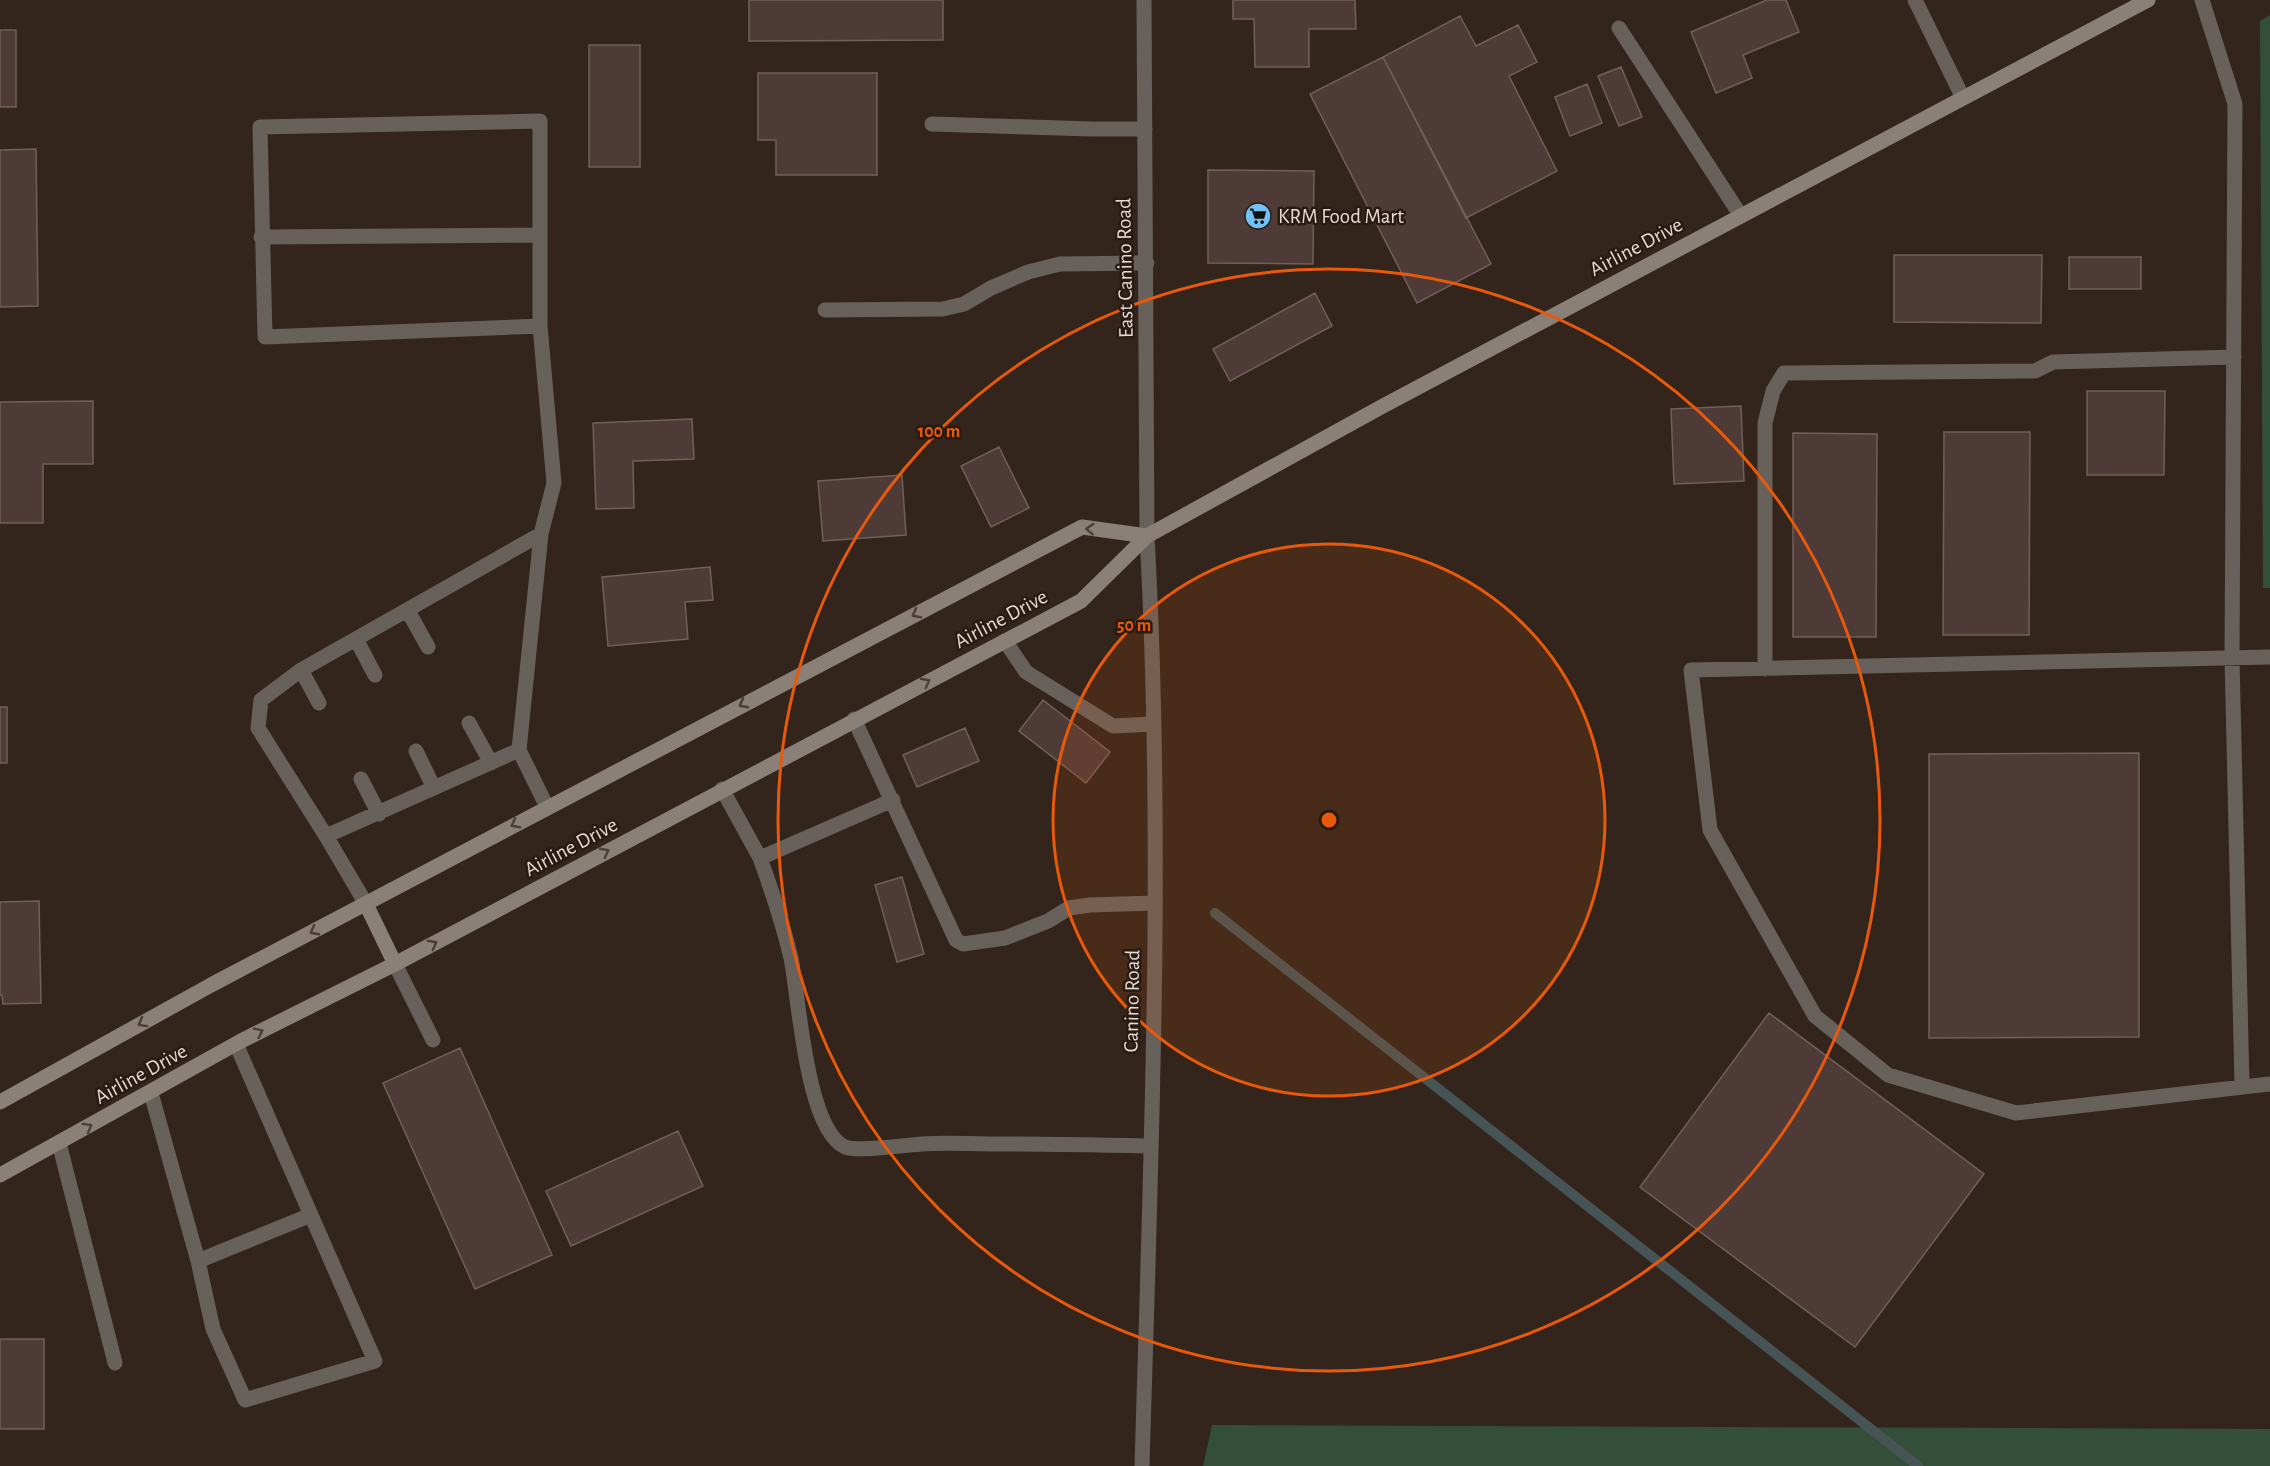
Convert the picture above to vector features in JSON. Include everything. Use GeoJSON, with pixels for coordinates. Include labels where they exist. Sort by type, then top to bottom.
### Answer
{"type":"FeatureCollection","features":[{"type":"Feature","properties":{"kind":"main road","name":"Airline Drive"},"geometry":{"type":"LineString","coordinates":[[0,1175],[236,1044],[395,964],[854,719],[1081,601],[1147,536],[1383,406],[2148,0]]}},
{"type":"Feature","properties":{"kind":"main road","name":"Airline Drive"},"geometry":{"type":"LineString","coordinates":[[0,1102],[211,985],[1083,526],[1147,536]]}},
{"type":"Feature","properties":{"kind":"main road"},"geometry":{"type":"LineString","coordinates":[[366,904],[395,964]]}},
{"type":"Feature","properties":{"kind":"street","name":"East Canino Road"},"geometry":{"type":"LineString","coordinates":[[1144,0],[1147,536]]}},
{"type":"Feature","properties":{"kind":"street"},"geometry":{"type":"LineString","coordinates":[[1915,0],[1963,98]]}},
{"type":"Feature","properties":{"kind":"street"},"geometry":{"type":"LineString","coordinates":[[2202,0],[2235,104],[2232,658],[2242,1085]]}},
{"type":"Feature","properties":{"kind":"street"},"geometry":{"type":"LineString","coordinates":[[1619,28],[1741,216]]}},
{"type":"Feature","properties":{"kind":"street"},"geometry":{"type":"LineString","coordinates":[[540,326],[265,337],[260,128],[540,121],[540,326],[554,483],[541,534],[519,750],[547,807]]}},
{"type":"Feature","properties":{"kind":"street"},"geometry":{"type":"LineString","coordinates":[[932,124],[1145,129]]}},
{"type":"Feature","properties":{"kind":"street"},"geometry":{"type":"LineString","coordinates":[[261,237],[540,235]]}},
{"type":"Feature","properties":{"kind":"street"},"geometry":{"type":"LineString","coordinates":[[825,310],[943,309],[964,304],[991,288],[1028,272],[1060,264],[1147,263]]}},
{"type":"Feature","properties":{"kind":"street"},"geometry":{"type":"LineString","coordinates":[[1765,669],[1765,423],[1773,391],[1784,373],[2035,371],[2053,362],[2234,357]]}},
{"type":"Feature","properties":{"kind":"street"},"geometry":{"type":"LineString","coordinates":[[366,904],[258,728],[261,700],[301,670],[541,534]]}},
{"type":"Feature","properties":{"kind":"street","name":"Canino Road"},"geometry":{"type":"LineString","coordinates":[[1142,1466],[1156,852],[1151,605],[1147,536]]}},
{"type":"Feature","properties":{"kind":"street"},"geometry":{"type":"LineString","coordinates":[[408,611],[428,647]]}},
{"type":"Feature","properties":{"kind":"street"},"geometry":{"type":"LineString","coordinates":[[356,639],[375,675]]}},
{"type":"Feature","properties":{"kind":"street"},"geometry":{"type":"LineString","coordinates":[[1005,640],[1026,672],[1113,726],[1153,724]]}},
{"type":"Feature","properties":{"kind":"street"},"geometry":{"type":"LineString","coordinates":[[2270,657],[1691,670],[1710,830],[1815,1016],[1888,1075],[2016,1113],[2242,1085],[2270,1084]]}},
{"type":"Feature","properties":{"kind":"street"},"geometry":{"type":"LineString","coordinates":[[301,670],[319,703]]}},
{"type":"Feature","properties":{"kind":"street"},"geometry":{"type":"LineString","coordinates":[[854,719],[956,940],[963,944],[1005,938],[1048,921],[1069,908],[1155,903]]}},
{"type":"Feature","properties":{"kind":"street"},"geometry":{"type":"LineString","coordinates":[[469,723],[491,763]]}},
{"type":"Feature","properties":{"kind":"street"},"geometry":{"type":"LineString","coordinates":[[326,836],[380,814],[519,750]]}},
{"type":"Feature","properties":{"kind":"street"},"geometry":{"type":"LineString","coordinates":[[416,751],[435,788]]}},
{"type":"Feature","properties":{"kind":"street"},"geometry":{"type":"LineString","coordinates":[[361,779],[380,814]]}},
{"type":"Feature","properties":{"kind":"street"},"geometry":{"type":"LineString","coordinates":[[722,789],[760,858],[778,908],[791,960],[803,1041],[816,1101],[825,1124],[834,1137],[846,1147],[905,1146],[923,1143],[1150,1146]]}},
{"type":"Feature","properties":{"kind":"street"},"geometry":{"type":"LineString","coordinates":[[760,858],[893,800]]}},
{"type":"Feature","properties":{"kind":"street"},"geometry":{"type":"LineString","coordinates":[[395,964],[433,1040]]}},
{"type":"Feature","properties":{"kind":"street"},"geometry":{"type":"LineString","coordinates":[[151,1093],[198,1261],[213,1329],[245,1400],[375,1361],[236,1044]]}},
{"type":"Feature","properties":{"kind":"street"},"geometry":{"type":"LineString","coordinates":[[58,1143],[115,1363]]}},
{"type":"Feature","properties":{"kind":"street"},"geometry":{"type":"LineString","coordinates":[[198,1261],[311,1215]]}},
{"type":"Feature","properties":{"kind":"green space"},"geometry":{"type":"Polygon","coordinates":[[[2270,15],[2270,588],[2263,588],[2260,21],[2270,15]]]}},
{"type":"Feature","properties":{"kind":"green space"},"geometry":{"type":"Polygon","coordinates":[[[1212,1425],[2270,1429],[2270,1466],[1203,1466],[1212,1425]]]}},
{"type":"Feature","properties":{"kind":"building"},"geometry":{"type":"Polygon","coordinates":[[[749,0],[943,0],[943,40],[749,41],[749,0]]]}},
{"type":"Feature","properties":{"kind":"building"},"geometry":{"type":"Polygon","coordinates":[[[1233,0],[1355,0],[1356,29],[1309,29],[1309,67],[1255,67],[1254,19],[1233,19],[1233,0]]]}},
{"type":"Feature","properties":{"kind":"building"},"geometry":{"type":"Polygon","coordinates":[[[1767,0],[1786,0],[1799,32],[1743,55],[1752,78],[1716,93],[1691,32],[1767,0]]]}},
{"type":"Feature","properties":{"kind":"building"},"geometry":{"type":"Polygon","coordinates":[[[1460,16],[1476,46],[1518,25],[1537,62],[1509,76],[1557,171],[1466,218],[1383,57],[1460,16]]]}},
{"type":"Feature","properties":{"kind":"building"},"geometry":{"type":"Polygon","coordinates":[[[0,30],[16,30],[16,107],[0,107],[0,30]]]}},
{"type":"Feature","properties":{"kind":"building"},"geometry":{"type":"Polygon","coordinates":[[[589,45],[640,45],[640,167],[589,167],[589,45]]]}},
{"type":"Feature","properties":{"kind":"building"},"geometry":{"type":"Polygon","coordinates":[[[1383,57],[1491,264],[1417,303],[1310,94],[1383,57]]]}},
{"type":"Feature","properties":{"kind":"building"},"geometry":{"type":"Polygon","coordinates":[[[1621,67],[1642,117],[1619,126],[1598,76],[1621,67]]]}},
{"type":"Feature","properties":{"kind":"building"},"geometry":{"type":"Polygon","coordinates":[[[758,73],[877,73],[877,175],[776,175],[776,140],[758,140],[758,73]]]}},
{"type":"Feature","properties":{"kind":"building"},"geometry":{"type":"Polygon","coordinates":[[[1587,84],[1602,123],[1570,136],[1555,97],[1587,84]]]}},
{"type":"Feature","properties":{"kind":"building"},"geometry":{"type":"Polygon","coordinates":[[[36,149],[38,306],[0,307],[0,150],[36,149]]]}},
{"type":"Feature","properties":{"kind":"building"},"geometry":{"type":"Polygon","coordinates":[[[1208,170],[1314,171],[1313,264],[1208,263],[1208,170]]]}},
{"type":"Feature","properties":{"kind":"building"},"geometry":{"type":"Polygon","coordinates":[[[1894,255],[2042,255],[2041,323],[1894,322],[1894,255]]]}},
{"type":"Feature","properties":{"kind":"building"},"geometry":{"type":"Polygon","coordinates":[[[2069,257],[2141,257],[2141,289],[2069,289],[2069,257]]]}},
{"type":"Feature","properties":{"kind":"building"},"geometry":{"type":"Polygon","coordinates":[[[1315,293],[1332,326],[1230,381],[1213,349],[1315,293]]]}},
{"type":"Feature","properties":{"kind":"building"},"geometry":{"type":"Polygon","coordinates":[[[2087,391],[2165,391],[2164,475],[2087,475],[2087,391]]]}},
{"type":"Feature","properties":{"kind":"building"},"geometry":{"type":"Polygon","coordinates":[[[93,401],[93,464],[43,464],[43,523],[0,523],[0,402],[93,401]]]}},
{"type":"Feature","properties":{"kind":"building"},"geometry":{"type":"Polygon","coordinates":[[[1741,406],[1744,481],[1674,484],[1671,409],[1741,406]]]}},
{"type":"Feature","properties":{"kind":"building"},"geometry":{"type":"Polygon","coordinates":[[[692,419],[694,459],[633,461],[634,508],[596,509],[593,423],[692,419]]]}},
{"type":"Feature","properties":{"kind":"building"},"geometry":{"type":"Polygon","coordinates":[[[1944,432],[2030,432],[2029,635],[1943,635],[1944,432]]]}},
{"type":"Feature","properties":{"kind":"building"},"geometry":{"type":"Polygon","coordinates":[[[1793,433],[1877,434],[1876,637],[1793,637],[1793,433]]]}},
{"type":"Feature","properties":{"kind":"building"},"geometry":{"type":"Polygon","coordinates":[[[999,447],[1029,508],[991,527],[961,466],[999,447]]]}},
{"type":"Feature","properties":{"kind":"building"},"geometry":{"type":"Polygon","coordinates":[[[902,475],[906,535],[823,541],[818,481],[902,475]]]}},
{"type":"Feature","properties":{"kind":"building"},"geometry":{"type":"Polygon","coordinates":[[[710,567],[713,600],[685,602],[688,639],[608,646],[602,577],[710,567]]]}},
{"type":"Feature","properties":{"kind":"building"},"geometry":{"type":"Polygon","coordinates":[[[1043,700],[1110,752],[1086,783],[1019,731],[1043,700]]]}},
{"type":"Feature","properties":{"kind":"building"},"geometry":{"type":"Polygon","coordinates":[[[0,707],[7,707],[7,763],[0,763],[0,707]]]}},
{"type":"Feature","properties":{"kind":"building"},"geometry":{"type":"Polygon","coordinates":[[[965,728],[979,761],[917,787],[903,755],[965,728]]]}},
{"type":"Feature","properties":{"kind":"building"},"geometry":{"type":"Polygon","coordinates":[[[2139,753],[2139,1037],[1929,1038],[1929,754],[2139,753]]]}},
{"type":"Feature","properties":{"kind":"building"},"geometry":{"type":"Polygon","coordinates":[[[902,877],[924,954],[897,962],[875,885],[902,877]]]}},
{"type":"Feature","properties":{"kind":"building"},"geometry":{"type":"Polygon","coordinates":[[[39,901],[41,1003],[3,1004],[2,995],[0,995],[0,902],[39,901]]]}},
{"type":"Feature","properties":{"kind":"building"},"geometry":{"type":"Polygon","coordinates":[[[1769,1013],[1984,1174],[1855,1347],[1640,1187],[1769,1013]]]}},
{"type":"Feature","properties":{"kind":"building"},"geometry":{"type":"Polygon","coordinates":[[[460,1048],[552,1255],[475,1289],[383,1083],[460,1048]]]}},
{"type":"Feature","properties":{"kind":"building"},"geometry":{"type":"Polygon","coordinates":[[[678,1131],[703,1186],[571,1246],[546,1191],[678,1131]]]}},
{"type":"Feature","properties":{"kind":"building"},"geometry":{"type":"Polygon","coordinates":[[[0,1339],[44,1339],[44,1429],[0,1429],[0,1339]]]}},
{"type":"Feature","properties":{"kind":"waterway"},"geometry":{"type":"LineString","coordinates":[[1215,913],[1918,1466]]}},
{"type":"Feature","properties":{"kind":"place","name":"KRM Food Mart"},"geometry":{"type":"Point","coordinates":[1258,216]}}]}
